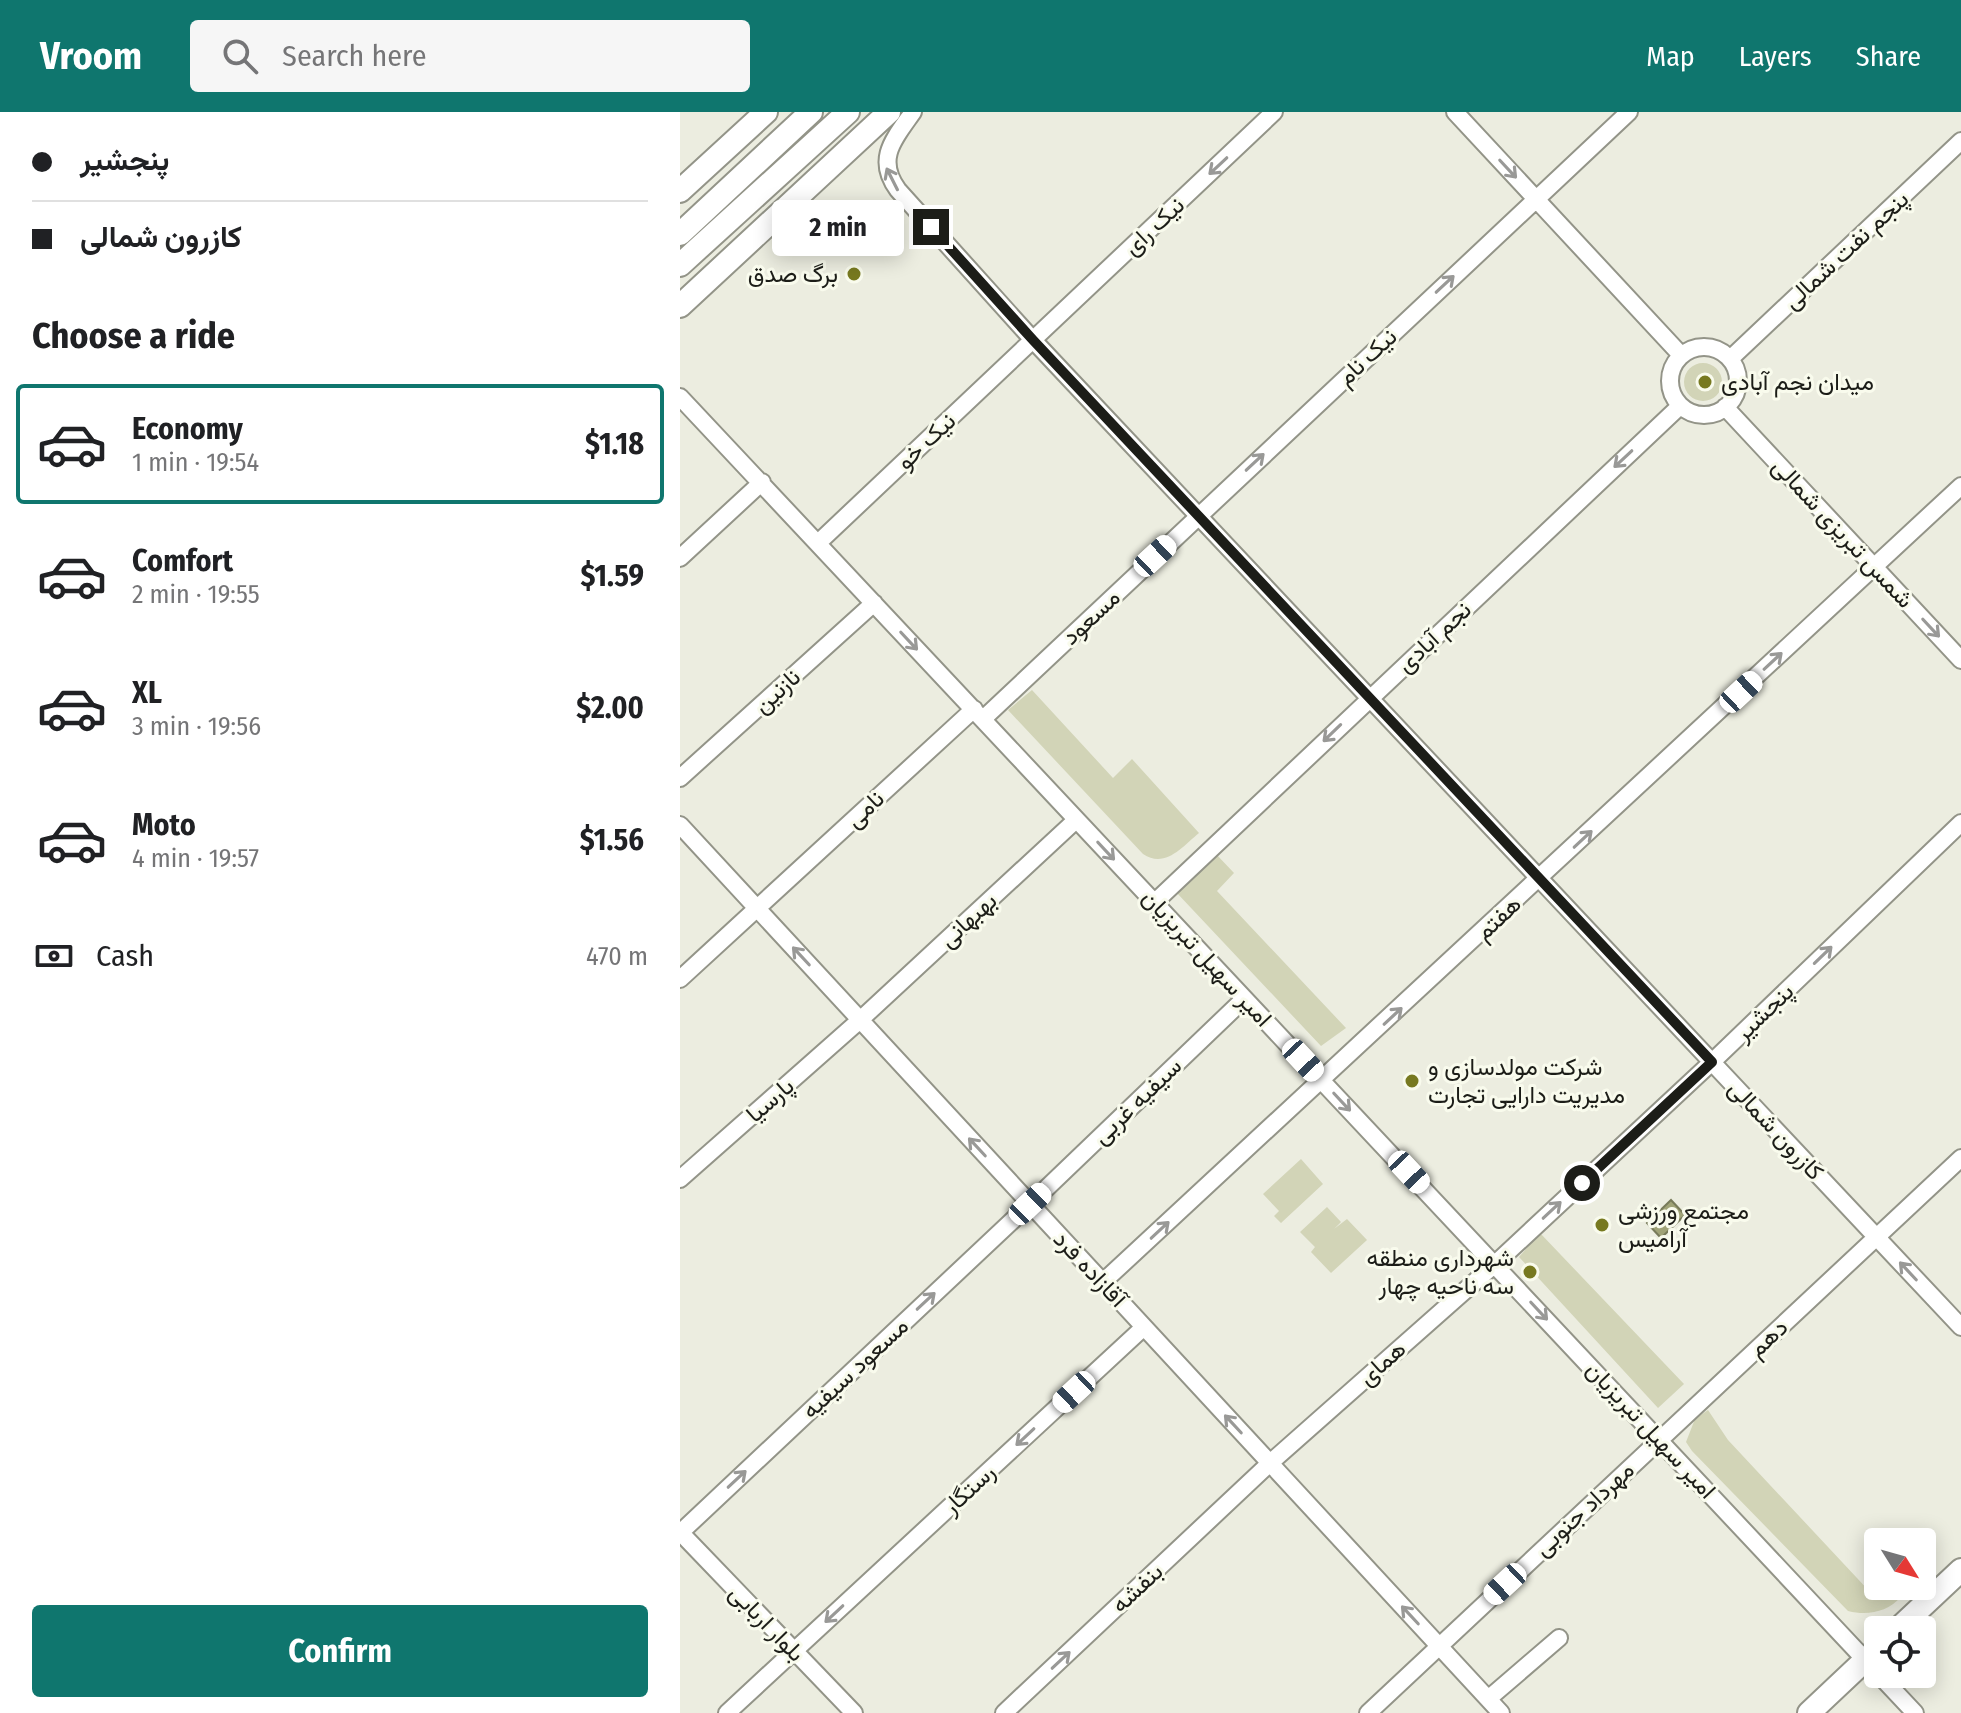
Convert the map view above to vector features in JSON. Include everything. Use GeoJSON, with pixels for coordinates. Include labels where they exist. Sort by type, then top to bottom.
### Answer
{"type":"FeatureCollection","features":[{"type":"Feature","properties":{"kind":"main road"},"geometry":{"type":"LineString","coordinates":[[680,191],[766,112]]}},
{"type":"Feature","properties":{"kind":"main road"},"geometry":{"type":"LineString","coordinates":[[680,234],[811,112]]}},
{"type":"Feature","properties":{"kind":"main road"},"geometry":{"type":"LineString","coordinates":[[680,265],[848,112]]}},
{"type":"Feature","properties":{"kind":"main road"},"geometry":{"type":"LineString","coordinates":[[680,306],[889,112]]}},
{"type":"Feature","properties":{"kind":"main road"},"geometry":{"type":"LineString","coordinates":[[1912,1616],[1961,1570]]}},
{"type":"Feature","properties":{"kind":"main road"},"geometry":{"type":"LineString","coordinates":[[1809,1713],[1864,1661]]}},
{"type":"Feature","properties":{"kind":"street","name":"کازرون شمالی"},"geometry":{"type":"LineString","coordinates":[[913,112],[887,155],[886,168],[890,179],[1033,340],[1961,1327]]}},
{"type":"Feature","properties":{"kind":"street","name":"نیک رای"},"geometry":{"type":"LineString","coordinates":[[1033,340],[1274,112]]}},
{"type":"Feature","properties":{"kind":"street"},"geometry":{"type":"LineString","coordinates":[[1455,112],[1681,355]]}},
{"type":"Feature","properties":{"kind":"street","name":"نیک نام"},"geometry":{"type":"LineString","coordinates":[[1199,515],[1629,112]]}},
{"type":"Feature","properties":{"kind":"street","name":"پنجم نفت شمالی"},"geometry":{"type":"LineString","coordinates":[[1730,359],[1961,141]]}},
{"type":"Feature","properties":{"kind":"street","name":"نیک خو"},"geometry":{"type":"LineString","coordinates":[[818,543],[1033,340]]}},
{"type":"Feature","properties":{"kind":"street"},"geometry":{"type":"LineString","coordinates":[[1712,347],[1730,359],[1738,379],[1732,399],[1725,407],[1707,415],[1680,406],[1670,386],[1674,364],[1681,355],[1690,349],[1712,347]]}},
{"type":"Feature","properties":{"kind":"street","name":"امیر سهیل تبریزیان"},"geometry":{"type":"LineString","coordinates":[[680,397],[1495,1264],[1864,1646]]}},
{"type":"Feature","properties":{"kind":"street","name":"نجم آبادی"},"geometry":{"type":"LineString","coordinates":[[1155,902],[1680,406]]}},
{"type":"Feature","properties":{"kind":"street","name":"شمس تبریزی شمالی"},"geometry":{"type":"LineString","coordinates":[[1725,407],[1961,660]]}},
{"type":"Feature","properties":{"kind":"street"},"geometry":{"type":"LineString","coordinates":[[680,558],[762,482]]}},
{"type":"Feature","properties":{"kind":"street","name":"هفتم"},"geometry":{"type":"LineString","coordinates":[[1103,1282],[1961,486]]}},
{"type":"Feature","properties":{"kind":"street","name":"مسعود"},"geometry":{"type":"LineString","coordinates":[[978,714],[1199,515]]}},
{"type":"Feature","properties":{"kind":"street","name":"نازنین"},"geometry":{"type":"LineString","coordinates":[[680,778],[874,603]]}},
{"type":"Feature","properties":{"kind":"street","name":"نامی"},"geometry":{"type":"LineString","coordinates":[[680,979],[978,714]]}},
{"type":"Feature","properties":{"kind":"street","name":"بهبهانی"},"geometry":{"type":"LineString","coordinates":[[860,1020],[1076,820]]}},
{"type":"Feature","properties":{"kind":"street","name":"پنجشیر"},"geometry":{"type":"LineString","coordinates":[[1495,1264],[1712,1062],[1961,823]]}},
{"type":"Feature","properties":{"kind":"street","name":"آقازاده فرد"},"geometry":{"type":"LineString","coordinates":[[680,825],[1501,1713]]}},
{"type":"Feature","properties":{"kind":"street","name":"سیفیه غربی"},"geometry":{"type":"LineString","coordinates":[[1030,1204],[1244,999]]}},
{"type":"Feature","properties":{"kind":"street","name":"پارسیا"},"geometry":{"type":"LineString","coordinates":[[680,1179],[860,1020]]}},
{"type":"Feature","properties":{"kind":"street","name":"دهم"},"geometry":{"type":"LineString","coordinates":[[1660,1438],[1961,1158]]}},
{"type":"Feature","properties":{"kind":"street","name":"مسعود سیفیه"},"geometry":{"type":"LineString","coordinates":[[680,1532],[1030,1204]]}},
{"type":"Feature","properties":{"kind":"street","name":"همای"},"geometry":{"type":"LineString","coordinates":[[1270,1463],[1495,1264]]}},
{"type":"Feature","properties":{"kind":"street","name":"رستگار"},"geometry":{"type":"LineString","coordinates":[[727,1713],[1144,1327]]}},
{"type":"Feature","properties":{"kind":"street","name":"مهرداد جنوبی"},"geometry":{"type":"LineString","coordinates":[[1368,1713],[1660,1438]]}},
{"type":"Feature","properties":{"kind":"street","name":"بنفشه"},"geometry":{"type":"LineString","coordinates":[[1004,1713],[1270,1463]]}},
{"type":"Feature","properties":{"kind":"street","name":"بلوار اربابی"},"geometry":{"type":"LineString","coordinates":[[680,1532],[854,1713]]}},
{"type":"Feature","properties":{"kind":"street"},"geometry":{"type":"LineString","coordinates":[[1488,1699],[1559,1638]]}},
{"type":"Feature","properties":{"kind":"street","name":"امیر سهیل تبریزیان"},"geometry":{"type":"LineString","coordinates":[[1897,1688],[1915,1713]]}},
{"type":"Feature","properties":{"kind":"shaded area","name":"میدان نجم آبادی"},"geometry":{"type":"Polygon","coordinates":[[[1703,363],[1717,368],[1722,382],[1717,396],[1703,401],[1689,396],[1684,382],[1689,368],[1703,363]]]}},
{"type":"Feature","properties":{"kind":"shaded area"},"geometry":{"type":"Polygon","coordinates":[[[1032,690],[1113,778],[1132,759],[1199,833],[1166,858],[1151,858],[1143,854],[1008,710],[1032,690]]]}},
{"type":"Feature","properties":{"kind":"shaded area"},"geometry":{"type":"Polygon","coordinates":[[[1216,854],[1234,873],[1217,891],[1346,1028],[1321,1046],[1176,892],[1216,854]]]}},
{"type":"Feature","properties":{"kind":"shaded area"},"geometry":{"type":"Polygon","coordinates":[[[1301,1159],[1323,1184],[1281,1223],[1274,1216],[1279,1211],[1263,1194],[1301,1159]]]}},
{"type":"Feature","properties":{"kind":"shaded area"},"geometry":{"type":"Polygon","coordinates":[[[1671,1200],[1685,1215],[1661,1238],[1647,1223],[1671,1200]]]}},
{"type":"Feature","properties":{"kind":"shaded area"},"geometry":{"type":"Polygon","coordinates":[[[1327,1207],[1341,1222],[1334,1229],[1347,1219],[1367,1240],[1331,1273],[1311,1252],[1315,1247],[1300,1232],[1327,1207]]]}},
{"type":"Feature","properties":{"kind":"shaded area"},"geometry":{"type":"Polygon","coordinates":[[[1540,1233],[1684,1384],[1658,1408],[1519,1257],[1540,1233]]]}},
{"type":"Feature","properties":{"kind":"shaded area"},"geometry":{"type":"Polygon","coordinates":[[[1708,1410],[1728,1440],[1864,1586],[1864,1600],[1897,1600],[1877,1612],[1848,1611],[1692,1451],[1686,1442],[1695,1419],[1708,1410]]]}},
{"type":"Feature","properties":{"kind":"place","name":"برگ صدق"},"geometry":{"type":"Point","coordinates":[854,274]}},
{"type":"Feature","properties":{"kind":"place","name":"میدان نجم آبادی"},"geometry":{"type":"Point","coordinates":[1705,382]}},
{"type":"Feature","properties":{"kind":"place","name":"شرکت مولدسازی و مدیریت دارایی تجارت"},"geometry":{"type":"Point","coordinates":[1412,1081]}},
{"type":"Feature","properties":{"kind":"place","name":"مجتمع ورزشی آرامیس"},"geometry":{"type":"Point","coordinates":[1602,1225]}},
{"type":"Feature","properties":{"kind":"place","name":"شهرداری منطقه سه ناحیه چهار"},"geometry":{"type":"Point","coordinates":[1530,1272]}},
{"type":"Feature","properties":{"kind":"route"},"geometry":{"type":"LineString","coordinates":[[931,227],[1033,340],[1712,1062],[1582,1183]]}}]}
